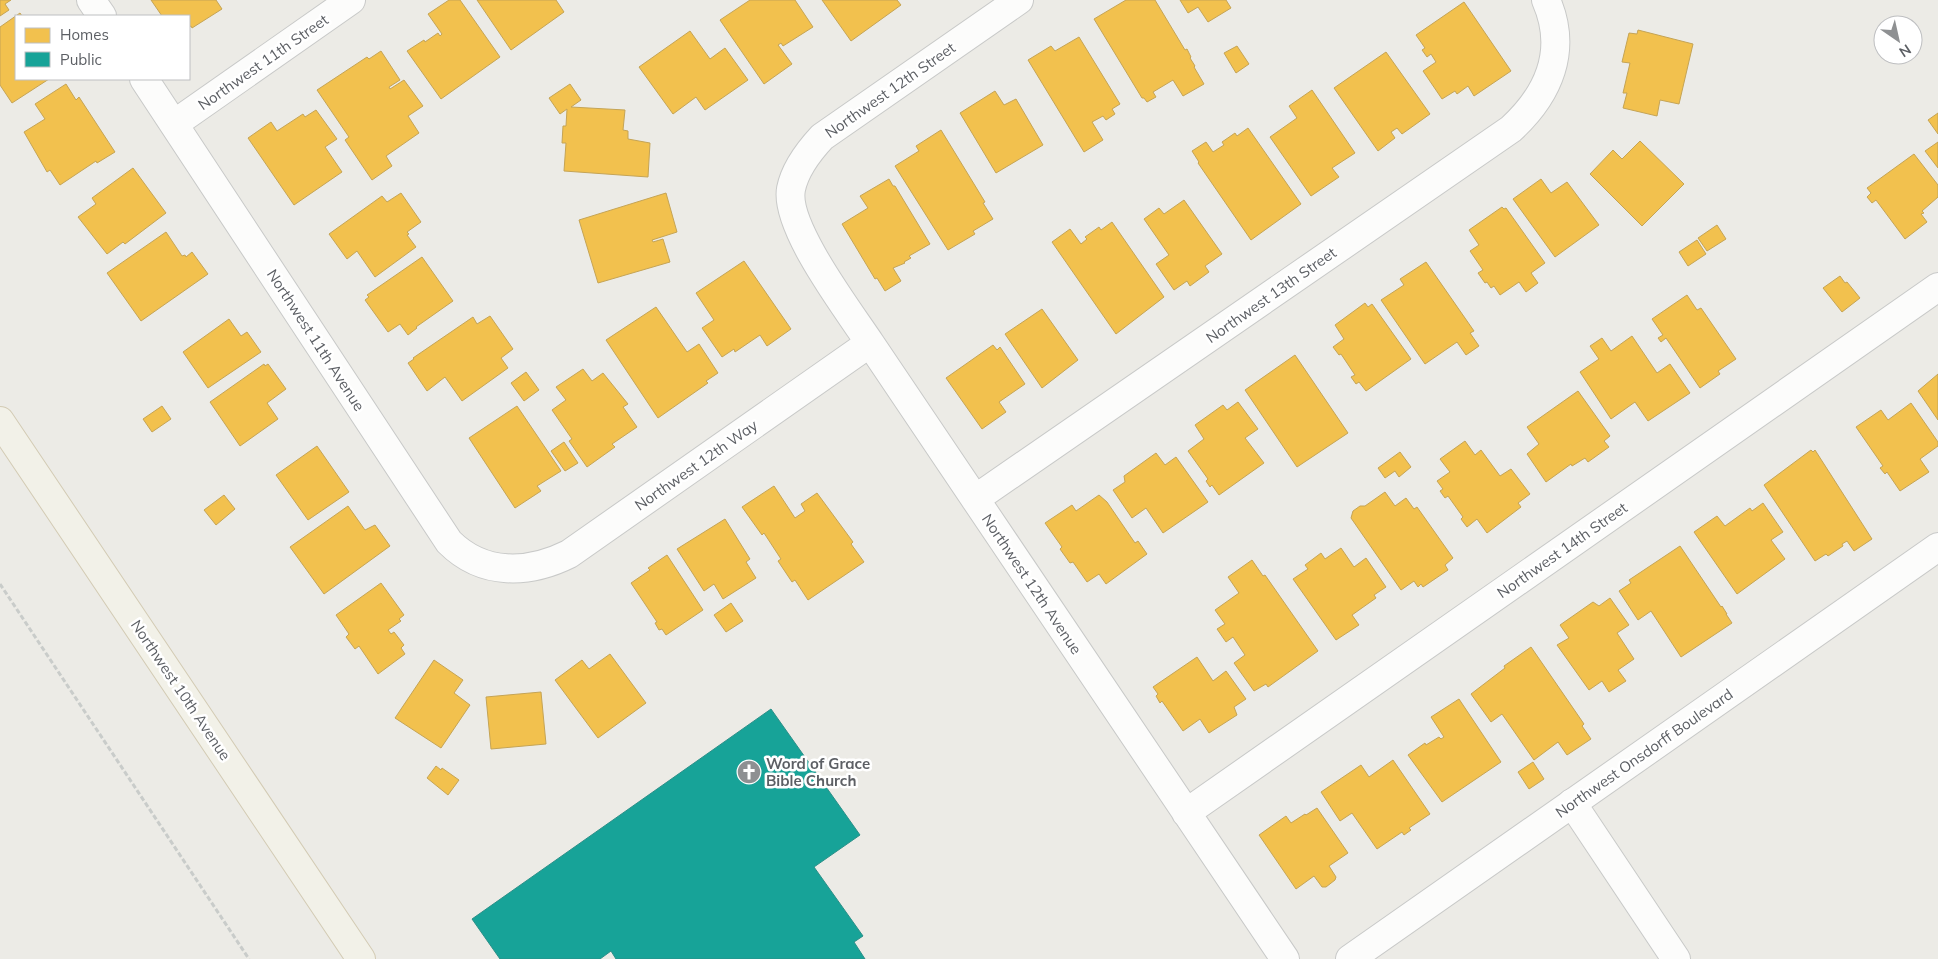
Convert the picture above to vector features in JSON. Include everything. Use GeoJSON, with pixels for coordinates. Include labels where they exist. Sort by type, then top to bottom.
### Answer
{"type":"FeatureCollection","features":[{"type":"Feature","properties":{"kind":"main road","name":"Northwest 10th Avenue"},"geometry":{"type":"LineString","coordinates":[[0,421],[361,959]]}},
{"type":"Feature","properties":{"kind":"street"},"geometry":{"type":"LineString","coordinates":[[91,0],[101,15]]}},
{"type":"Feature","properties":{"kind":"street","name":"Northwest 11th Street"},"geometry":{"type":"LineString","coordinates":[[174,124],[351,0]]}},
{"type":"Feature","properties":{"kind":"street","name":"Northwest 12th Street"},"geometry":{"type":"LineString","coordinates":[[790,203],[791,188],[802,162],[822,137],[1019,0]]}},
{"type":"Feature","properties":{"kind":"street","name":"Northwest 13th Street"},"geometry":{"type":"LineString","coordinates":[[975,499],[1511,129],[1536,102],[1550,76],[1554,62],[1556,44],[1553,24],[1546,0]]}},
{"type":"Feature","properties":{"kind":"street","name":"Northwest 11th Avenue"},"geometry":{"type":"LineString","coordinates":[[145,80],[449,542],[458,551],[470,558],[497,567],[513,568]]}},
{"type":"Feature","properties":{"kind":"street","name":"Northwest 12th Avenue"},"geometry":{"type":"LineString","coordinates":[[790,203],[799,229],[810,250],[870,342],[1285,959]]}},
{"type":"Feature","properties":{"kind":"street","name":"Northwest 14th Street"},"geometry":{"type":"LineString","coordinates":[[1186,813],[1938,287]]}},
{"type":"Feature","properties":{"kind":"street","name":"Northwest 12th Way"},"geometry":{"type":"LineString","coordinates":[[513,568],[550,564],[569,554],[870,342]]}},
{"type":"Feature","properties":{"kind":"street","name":"Northwest Onsdorff Boulevard"},"geometry":{"type":"LineString","coordinates":[[1350,959],[1938,547]]}},
{"type":"Feature","properties":{"kind":"street"},"geometry":{"type":"LineString","coordinates":[[1572,803],[1676,959]]}},
{"type":"Feature","properties":{"kind":"path"},"geometry":{"type":"LineString","coordinates":[[0,584],[249,959]]}},
{"type":"Feature","properties":{"kind":"building: Homes"},"geometry":{"type":"Polygon","coordinates":[[[0,0],[11,0],[5,4],[9,10],[0,16],[0,0]]]}},
{"type":"Feature","properties":{"kind":"building: Homes"},"geometry":{"type":"Polygon","coordinates":[[[151,0],[216,0],[222,9],[192,28],[190,26],[190,15],[161,15],[151,0]]]}},
{"type":"Feature","properties":{"kind":"building: Homes"},"geometry":{"type":"Polygon","coordinates":[[[449,0],[460,0],[500,57],[441,99],[407,51],[438,33],[440,36],[442,34],[428,14],[449,0]]]}},
{"type":"Feature","properties":{"kind":"building: Homes"},"geometry":{"type":"Polygon","coordinates":[[[477,0],[556,0],[564,12],[511,50],[477,0]]]}},
{"type":"Feature","properties":{"kind":"building: Homes"},"geometry":{"type":"Polygon","coordinates":[[[750,0],[795,0],[813,27],[783,46],[781,43],[778,45],[792,64],[764,84],[720,20],[750,0]]]}},
{"type":"Feature","properties":{"kind":"building: Homes"},"geometry":{"type":"Polygon","coordinates":[[[822,0],[897,0],[901,5],[851,41],[822,0]]]}},
{"type":"Feature","properties":{"kind":"building: Homes"},"geometry":{"type":"Polygon","coordinates":[[[1126,0],[1155,0],[1185,50],[1187,49],[1194,67],[1204,84],[1183,96],[1173,80],[1153,92],[1156,97],[1147,102],[1142,98],[1094,19],[1126,0]]]}},
{"type":"Feature","properties":{"kind":"building: Homes"},"geometry":{"type":"Polygon","coordinates":[[[1180,0],[1226,0],[1231,8],[1208,22],[1198,7],[1188,13],[1180,0]]]}},
{"type":"Feature","properties":{"kind":"building: Homes"},"geometry":{"type":"Polygon","coordinates":[[[1464,2],[1511,71],[1474,96],[1468,86],[1457,94],[1455,91],[1442,99],[1423,71],[1436,62],[1431,54],[1427,57],[1422,50],[1425,48],[1416,35],[1464,2]]]}},
{"type":"Feature","properties":{"kind":"building: Homes"},"geometry":{"type":"Polygon","coordinates":[[[15,16],[15,80],[47,80],[12,103],[0,85],[0,27],[15,16]]]}},
{"type":"Feature","properties":{"kind":"building: Homes"},"geometry":{"type":"Polygon","coordinates":[[[1638,30],[1693,44],[1679,104],[1660,100],[1657,116],[1623,108],[1627,93],[1623,93],[1630,63],[1622,62],[1629,33],[1637,34],[1638,30]]]}},
{"type":"Feature","properties":{"kind":"building: Homes"},"geometry":{"type":"Polygon","coordinates":[[[690,31],[710,59],[725,48],[748,80],[705,110],[696,97],[673,114],[639,67],[690,31]]]}},
{"type":"Feature","properties":{"kind":"building: Homes"},"geometry":{"type":"Polygon","coordinates":[[[1079,37],[1120,104],[1112,109],[1115,114],[1106,120],[1103,116],[1092,122],[1103,140],[1084,152],[1028,60],[1051,46],[1055,51],[1079,37]]]}},
{"type":"Feature","properties":{"kind":"building: Homes"},"geometry":{"type":"Polygon","coordinates":[[[1237,46],[1249,64],[1236,73],[1224,53],[1237,46]]]}},
{"type":"Feature","properties":{"kind":"building: Homes"},"geometry":{"type":"Polygon","coordinates":[[[381,51],[400,80],[389,87],[390,89],[404,80],[423,106],[408,116],[419,133],[386,156],[392,166],[372,180],[345,140],[349,137],[317,90],[367,57],[369,59],[381,51]]]}},
{"type":"Feature","properties":{"kind":"building: Homes"},"geometry":{"type":"Polygon","coordinates":[[[1386,52],[1430,114],[1402,134],[1397,128],[1391,132],[1395,138],[1378,151],[1334,88],[1386,52]]]}},
{"type":"Feature","properties":{"kind":"building: Homes"},"geometry":{"type":"Polygon","coordinates":[[[66,84],[76,100],[79,97],[115,152],[97,163],[96,161],[60,185],[50,170],[47,172],[24,132],[45,119],[35,104],[66,84]]]}},
{"type":"Feature","properties":{"kind":"building: Homes"},"geometry":{"type":"Polygon","coordinates":[[[570,84],[581,100],[571,107],[625,110],[623,130],[628,131],[628,139],[650,143],[648,177],[564,171],[566,143],[562,143],[567,109],[560,114],[549,98],[570,84]]]}},
{"type":"Feature","properties":{"kind":"building: Homes"},"geometry":{"type":"Polygon","coordinates":[[[1312,90],[1355,153],[1332,168],[1339,177],[1311,196],[1270,137],[1297,118],[1289,106],[1312,90]]]}},
{"type":"Feature","properties":{"kind":"building: Homes"},"geometry":{"type":"Polygon","coordinates":[[[995,91],[1004,105],[1016,99],[1043,145],[996,173],[960,113],[995,91]]]}},
{"type":"Feature","properties":{"kind":"building: Homes"},"geometry":{"type":"Polygon","coordinates":[[[316,110],[337,139],[325,147],[342,172],[294,205],[248,138],[271,122],[277,131],[303,114],[305,117],[316,110]]]}},
{"type":"Feature","properties":{"kind":"building: Homes"},"geometry":{"type":"Polygon","coordinates":[[[1938,113],[1938,134],[1928,120],[1938,113]]]}},
{"type":"Feature","properties":{"kind":"building: Homes"},"geometry":{"type":"Polygon","coordinates":[[[1248,128],[1301,204],[1251,240],[1198,163],[1192,151],[1206,142],[1213,152],[1224,145],[1222,142],[1235,133],[1237,136],[1248,128]]]}},
{"type":"Feature","properties":{"kind":"building: Homes"},"geometry":{"type":"Polygon","coordinates":[[[941,130],[985,202],[983,203],[993,219],[973,231],[975,234],[948,250],[895,166],[919,151],[916,146],[941,130]]]}},
{"type":"Feature","properties":{"kind":"building: Homes"},"geometry":{"type":"Polygon","coordinates":[[[1640,141],[1684,184],[1642,226],[1590,174],[1613,150],[1622,159],[1640,141]]]}},
{"type":"Feature","properties":{"kind":"building: Homes"},"geometry":{"type":"Polygon","coordinates":[[[1938,142],[1938,168],[1925,151],[1938,142]]]}},
{"type":"Feature","properties":{"kind":"building: Homes"},"geometry":{"type":"Polygon","coordinates":[[[1914,154],[1938,185],[1938,197],[1922,211],[1924,213],[1921,214],[1927,222],[1905,239],[1876,200],[1872,203],[1867,197],[1871,193],[1867,188],[1914,154]]]}},
{"type":"Feature","properties":{"kind":"building: Homes"},"geometry":{"type":"Polygon","coordinates":[[[133,168],[166,213],[125,244],[123,242],[107,254],[78,217],[96,204],[92,198],[133,168]]]}},
{"type":"Feature","properties":{"kind":"building: Homes"},"geometry":{"type":"Polygon","coordinates":[[[889,179],[930,244],[909,256],[911,258],[905,263],[893,268],[901,281],[885,291],[877,278],[875,279],[842,224],[868,208],[860,196],[889,179]]]}},
{"type":"Feature","properties":{"kind":"building: Homes"},"geometry":{"type":"Polygon","coordinates":[[[1541,179],[1551,193],[1567,182],[1599,225],[1555,257],[1513,199],[1541,179]]]}},
{"type":"Feature","properties":{"kind":"building: Homes"},"geometry":{"type":"Polygon","coordinates":[[[401,193],[421,222],[407,232],[409,234],[407,235],[416,247],[375,277],[357,251],[347,259],[329,234],[382,196],[387,202],[401,193]]]}},
{"type":"Feature","properties":{"kind":"building: Homes"},"geometry":{"type":"Polygon","coordinates":[[[666,193],[677,232],[652,240],[653,242],[663,239],[670,262],[598,283],[579,220],[666,193]]]}},
{"type":"Feature","properties":{"kind":"building: Homes"},"geometry":{"type":"Polygon","coordinates":[[[1184,200],[1222,254],[1205,266],[1209,272],[1190,286],[1187,281],[1174,290],[1156,264],[1169,255],[1144,219],[1159,208],[1164,214],[1184,200]]]}},
{"type":"Feature","properties":{"kind":"building: Homes"},"geometry":{"type":"Polygon","coordinates":[[[1502,207],[1506,208],[1545,263],[1531,273],[1538,283],[1526,292],[1519,282],[1500,295],[1494,286],[1491,288],[1487,282],[1485,283],[1478,273],[1483,270],[1470,251],[1479,245],[1469,230],[1502,207]]]}},
{"type":"Feature","properties":{"kind":"building: Homes"},"geometry":{"type":"Polygon","coordinates":[[[1112,222],[1164,297],[1116,334],[1052,242],[1070,229],[1081,244],[1087,239],[1085,237],[1099,227],[1101,230],[1112,222]]]}},
{"type":"Feature","properties":{"kind":"building: Homes"},"geometry":{"type":"Polygon","coordinates":[[[1717,225],[1726,239],[1707,251],[1698,238],[1717,225]]]}},
{"type":"Feature","properties":{"kind":"building: Homes"},"geometry":{"type":"Polygon","coordinates":[[[166,232],[182,256],[185,255],[186,257],[192,252],[208,274],[141,321],[107,273],[166,232]]]}},
{"type":"Feature","properties":{"kind":"building: Homes"},"geometry":{"type":"Polygon","coordinates":[[[1697,240],[1706,254],[1688,266],[1679,252],[1697,240]]]}},
{"type":"Feature","properties":{"kind":"building: Homes"},"geometry":{"type":"Polygon","coordinates":[[[422,257],[453,301],[416,327],[408,335],[400,324],[388,332],[365,300],[369,297],[367,295],[422,257]]]}},
{"type":"Feature","properties":{"kind":"building: Homes"},"geometry":{"type":"Polygon","coordinates":[[[744,261],[791,329],[767,346],[760,335],[735,352],[734,349],[722,357],[702,328],[714,320],[696,293],[744,261]]]}},
{"type":"Feature","properties":{"kind":"building: Homes"},"geometry":{"type":"Polygon","coordinates":[[[1426,262],[1474,331],[1470,333],[1479,346],[1466,355],[1457,342],[1425,364],[1381,300],[1404,285],[1400,279],[1426,262]]]}},
{"type":"Feature","properties":{"kind":"building: Homes"},"geometry":{"type":"Polygon","coordinates":[[[1840,276],[1860,298],[1842,312],[1823,288],[1840,276]]]}},
{"type":"Feature","properties":{"kind":"building: Homes"},"geometry":{"type":"Polygon","coordinates":[[[1687,295],[1697,310],[1701,308],[1736,359],[1718,371],[1720,374],[1700,388],[1666,338],[1661,342],[1658,338],[1663,335],[1652,319],[1687,295]]]}},
{"type":"Feature","properties":{"kind":"building: Homes"},"geometry":{"type":"Polygon","coordinates":[[[1365,303],[1368,307],[1372,304],[1411,359],[1366,391],[1359,382],[1356,384],[1351,377],[1355,375],[1341,354],[1339,355],[1333,347],[1344,339],[1335,325],[1365,303]]]}},
{"type":"Feature","properties":{"kind":"building: Homes"},"geometry":{"type":"Polygon","coordinates":[[[656,307],[687,352],[699,344],[718,373],[706,381],[708,383],[658,418],[606,340],[656,307]]]}},
{"type":"Feature","properties":{"kind":"building: Homes"},"geometry":{"type":"Polygon","coordinates":[[[1042,309],[1078,360],[1042,388],[1005,334],[1042,309]]]}},
{"type":"Feature","properties":{"kind":"building: Homes"},"geometry":{"type":"Polygon","coordinates":[[[490,316],[513,349],[501,358],[508,368],[462,401],[445,377],[427,391],[408,363],[473,317],[477,324],[490,316]]]}},
{"type":"Feature","properties":{"kind":"building: Homes"},"geometry":{"type":"Polygon","coordinates":[[[229,319],[241,336],[247,332],[261,352],[208,388],[183,352],[229,319]]]}},
{"type":"Feature","properties":{"kind":"building: Homes"},"geometry":{"type":"Polygon","coordinates":[[[1632,336],[1657,373],[1670,364],[1690,393],[1648,421],[1635,402],[1611,419],[1580,372],[1599,359],[1590,346],[1602,338],[1611,351],[1632,336]]]}},
{"type":"Feature","properties":{"kind":"building: Homes"},"geometry":{"type":"Polygon","coordinates":[[[993,345],[997,350],[1000,347],[1025,384],[999,402],[1006,412],[982,429],[946,378],[993,345]]]}},
{"type":"Feature","properties":{"kind":"building: Homes"},"geometry":{"type":"Polygon","coordinates":[[[1295,355],[1348,433],[1297,467],[1245,390],[1295,355]]]}},
{"type":"Feature","properties":{"kind":"building: Homes"},"geometry":{"type":"Polygon","coordinates":[[[264,364],[265,366],[268,364],[286,389],[267,403],[278,419],[240,446],[210,402],[264,364]]]}},
{"type":"Feature","properties":{"kind":"building: Homes"},"geometry":{"type":"Polygon","coordinates":[[[583,369],[592,381],[603,373],[628,404],[623,407],[637,427],[612,444],[615,447],[587,467],[569,441],[572,439],[552,410],[566,400],[556,387],[583,369]]]}},
{"type":"Feature","properties":{"kind":"building: Homes"},"geometry":{"type":"Polygon","coordinates":[[[526,372],[539,390],[524,401],[511,383],[526,372]]]}},
{"type":"Feature","properties":{"kind":"building: Homes"},"geometry":{"type":"Polygon","coordinates":[[[1938,374],[1938,420],[1918,391],[1938,374]]]}},
{"type":"Feature","properties":{"kind":"building: Homes"},"geometry":{"type":"Polygon","coordinates":[[[1578,391],[1610,436],[1604,441],[1609,447],[1588,462],[1585,458],[1572,466],[1571,464],[1546,482],[1527,454],[1539,444],[1527,427],[1578,391]]]}},
{"type":"Feature","properties":{"kind":"building: Homes"},"geometry":{"type":"Polygon","coordinates":[[[1238,402],[1258,429],[1245,438],[1264,463],[1219,495],[1212,485],[1210,487],[1206,481],[1208,479],[1188,451],[1204,439],[1195,425],[1223,405],[1227,410],[1238,402]]]}},
{"type":"Feature","properties":{"kind":"building: Homes"},"geometry":{"type":"Polygon","coordinates":[[[1911,403],[1938,442],[1938,446],[1920,459],[1929,472],[1900,491],[1887,472],[1885,474],[1880,468],[1883,466],[1856,427],[1881,410],[1888,420],[1911,403]]]}},
{"type":"Feature","properties":{"kind":"building: Homes"},"geometry":{"type":"Polygon","coordinates":[[[162,406],[171,419],[152,432],[143,419],[162,406]]]}},
{"type":"Feature","properties":{"kind":"building: Homes"},"geometry":{"type":"Polygon","coordinates":[[[517,406],[561,471],[537,486],[541,491],[515,508],[469,438],[517,406]]]}},
{"type":"Feature","properties":{"kind":"building: Homes"},"geometry":{"type":"Polygon","coordinates":[[[1465,441],[1475,455],[1481,450],[1500,476],[1511,469],[1530,494],[1518,503],[1521,507],[1487,533],[1477,519],[1467,527],[1461,519],[1463,517],[1448,496],[1445,498],[1440,491],[1443,489],[1437,481],[1450,472],[1440,459],[1465,441]]]}},
{"type":"Feature","properties":{"kind":"building: Homes"},"geometry":{"type":"Polygon","coordinates":[[[564,442],[578,463],[565,471],[551,451],[564,442]]]}},
{"type":"Feature","properties":{"kind":"building: Homes"},"geometry":{"type":"Polygon","coordinates":[[[317,446],[349,492],[308,520],[276,475],[317,446]]]}},
{"type":"Feature","properties":{"kind":"building: Homes"},"geometry":{"type":"Polygon","coordinates":[[[1811,450],[1813,452],[1815,450],[1872,539],[1854,551],[1847,541],[1828,556],[1826,554],[1815,561],[1764,485],[1811,450]]]}},
{"type":"Feature","properties":{"kind":"building: Homes"},"geometry":{"type":"Polygon","coordinates":[[[1400,452],[1411,467],[1399,477],[1395,471],[1385,478],[1378,468],[1400,452]]]}},
{"type":"Feature","properties":{"kind":"building: Homes"},"geometry":{"type":"Polygon","coordinates":[[[1156,453],[1165,465],[1176,457],[1208,502],[1163,533],[1146,508],[1132,518],[1113,490],[1125,482],[1124,476],[1156,453]]]}},
{"type":"Feature","properties":{"kind":"building: Homes"},"geometry":{"type":"Polygon","coordinates":[[[774,486],[795,518],[805,511],[801,504],[817,493],[853,542],[851,544],[864,562],[808,600],[795,580],[792,582],[778,561],[781,559],[764,533],[762,535],[742,507],[774,486]]]}},
{"type":"Feature","properties":{"kind":"building: Homes"},"geometry":{"type":"Polygon","coordinates":[[[1385,492],[1395,506],[1406,498],[1414,509],[1417,507],[1453,558],[1445,565],[1448,570],[1423,587],[1421,584],[1418,587],[1414,581],[1401,590],[1351,518],[1353,511],[1360,506],[1365,506],[1385,492]]]}},
{"type":"Feature","properties":{"kind":"building: Homes"},"geometry":{"type":"Polygon","coordinates":[[[224,495],[235,509],[216,525],[204,510],[224,495]]]}},
{"type":"Feature","properties":{"kind":"building: Homes"},"geometry":{"type":"Polygon","coordinates":[[[1099,495],[1107,502],[1135,543],[1138,541],[1147,554],[1106,584],[1099,574],[1087,582],[1073,562],[1070,563],[1060,549],[1062,547],[1045,523],[1072,505],[1076,511],[1099,495]]]}},
{"type":"Feature","properties":{"kind":"building: Homes"},"geometry":{"type":"Polygon","coordinates":[[[1763,503],[1783,532],[1771,540],[1785,559],[1737,594],[1694,532],[1717,516],[1725,526],[1750,508],[1752,511],[1763,503]]]}},
{"type":"Feature","properties":{"kind":"building: Homes"},"geometry":{"type":"Polygon","coordinates":[[[348,506],[365,530],[375,525],[390,546],[324,594],[290,547],[348,506]]]}},
{"type":"Feature","properties":{"kind":"building: Homes"},"geometry":{"type":"Polygon","coordinates":[[[725,519],[750,559],[746,562],[756,578],[723,599],[714,584],[704,591],[677,549],[725,519]]]}},
{"type":"Feature","properties":{"kind":"building: Homes"},"geometry":{"type":"Polygon","coordinates":[[[1680,546],[1732,623],[1681,657],[1651,611],[1638,620],[1619,591],[1631,583],[1629,580],[1680,546]]]}},
{"type":"Feature","properties":{"kind":"building: Homes"},"geometry":{"type":"Polygon","coordinates":[[[1341,548],[1354,567],[1366,558],[1386,587],[1374,595],[1376,598],[1352,615],[1359,625],[1336,640],[1293,579],[1308,569],[1305,565],[1321,553],[1325,559],[1341,548]]]}},
{"type":"Feature","properties":{"kind":"building: Homes"},"geometry":{"type":"Polygon","coordinates":[[[667,555],[703,610],[666,635],[662,629],[659,630],[655,623],[657,622],[631,583],[667,555]]]}},
{"type":"Feature","properties":{"kind":"building: Homes"},"geometry":{"type":"Polygon","coordinates":[[[1252,560],[1263,576],[1265,575],[1318,651],[1268,687],[1266,684],[1254,691],[1234,663],[1245,655],[1233,637],[1226,642],[1217,629],[1225,624],[1215,610],[1239,593],[1228,577],[1252,560]]]}},
{"type":"Feature","properties":{"kind":"building: Homes"},"geometry":{"type":"Polygon","coordinates":[[[381,583],[404,615],[399,619],[401,621],[388,630],[391,634],[394,632],[404,645],[401,648],[405,654],[378,674],[359,646],[355,649],[346,637],[349,634],[336,615],[381,583]]]}},
{"type":"Feature","properties":{"kind":"building: Homes"},"geometry":{"type":"Polygon","coordinates":[[[1610,598],[1629,625],[1617,633],[1634,659],[1618,670],[1626,681],[1609,692],[1602,681],[1589,690],[1557,645],[1569,638],[1560,625],[1593,602],[1599,606],[1610,598]]]}},
{"type":"Feature","properties":{"kind":"building: Homes"},"geometry":{"type":"Polygon","coordinates":[[[731,603],[743,621],[726,632],[714,615],[731,603]]]}},
{"type":"Feature","properties":{"kind":"building: Homes"},"geometry":{"type":"Polygon","coordinates":[[[1531,647],[1584,724],[1582,726],[1591,739],[1567,755],[1558,742],[1534,760],[1502,714],[1491,722],[1471,694],[1505,668],[1504,666],[1531,647]]]}},
{"type":"Feature","properties":{"kind":"building: Homes"},"geometry":{"type":"Polygon","coordinates":[[[610,654],[646,703],[598,738],[555,680],[582,660],[589,669],[610,654]]]}},
{"type":"Feature","properties":{"kind":"building: Homes"},"geometry":{"type":"Polygon","coordinates":[[[1197,657],[1213,681],[1226,671],[1246,699],[1234,707],[1237,715],[1209,733],[1200,719],[1183,731],[1162,701],[1160,703],[1156,696],[1158,694],[1153,687],[1197,657]]]}},
{"type":"Feature","properties":{"kind":"building: Homes"},"geometry":{"type":"Polygon","coordinates":[[[434,660],[463,680],[454,693],[470,705],[441,748],[395,718],[434,660]]]}},
{"type":"Feature","properties":{"kind":"building: Homes"},"geometry":{"type":"Polygon","coordinates":[[[541,692],[546,744],[491,749],[486,697],[541,692]]]}},
{"type":"Feature","properties":{"kind":"building: Homes"},"geometry":{"type":"Polygon","coordinates":[[[1459,699],[1501,762],[1442,802],[1408,755],[1425,743],[1426,745],[1439,737],[1441,739],[1444,737],[1431,717],[1459,699]]]}},
{"type":"Feature","properties":{"kind":"building: Homes"},"geometry":{"type":"Polygon","coordinates":[[[1393,760],[1430,814],[1409,828],[1411,830],[1404,835],[1402,832],[1377,849],[1352,813],[1340,821],[1321,792],[1361,765],[1369,777],[1393,760]]]}},
{"type":"Feature","properties":{"kind":"building: Homes"},"geometry":{"type":"Polygon","coordinates":[[[1533,762],[1544,779],[1529,789],[1518,772],[1533,762]]]}},
{"type":"Feature","properties":{"kind":"building: Homes"},"geometry":{"type":"Polygon","coordinates":[[[436,766],[459,780],[448,795],[427,778],[436,766]]]}},
{"type":"Feature","properties":{"kind":"building: Homes"},"geometry":{"type":"Polygon","coordinates":[[[1317,808],[1348,853],[1329,866],[1336,877],[1326,887],[1322,887],[1314,876],[1296,889],[1259,835],[1286,816],[1291,823],[1317,808]]]}},
{"type":"Feature","properties":{"kind":"building: Public","name":"Word of Grace Bible Church"},"geometry":{"type":"Polygon","coordinates":[[[771,709],[860,835],[814,867],[863,936],[854,942],[865,959],[616,959],[611,951],[600,959],[500,959],[472,919],[771,709]]]}},
{"type":"Feature","properties":{"kind":"place","name":"Word of Grace Bible Church"},"geometry":{"type":"Point","coordinates":[749,772]}}]}
